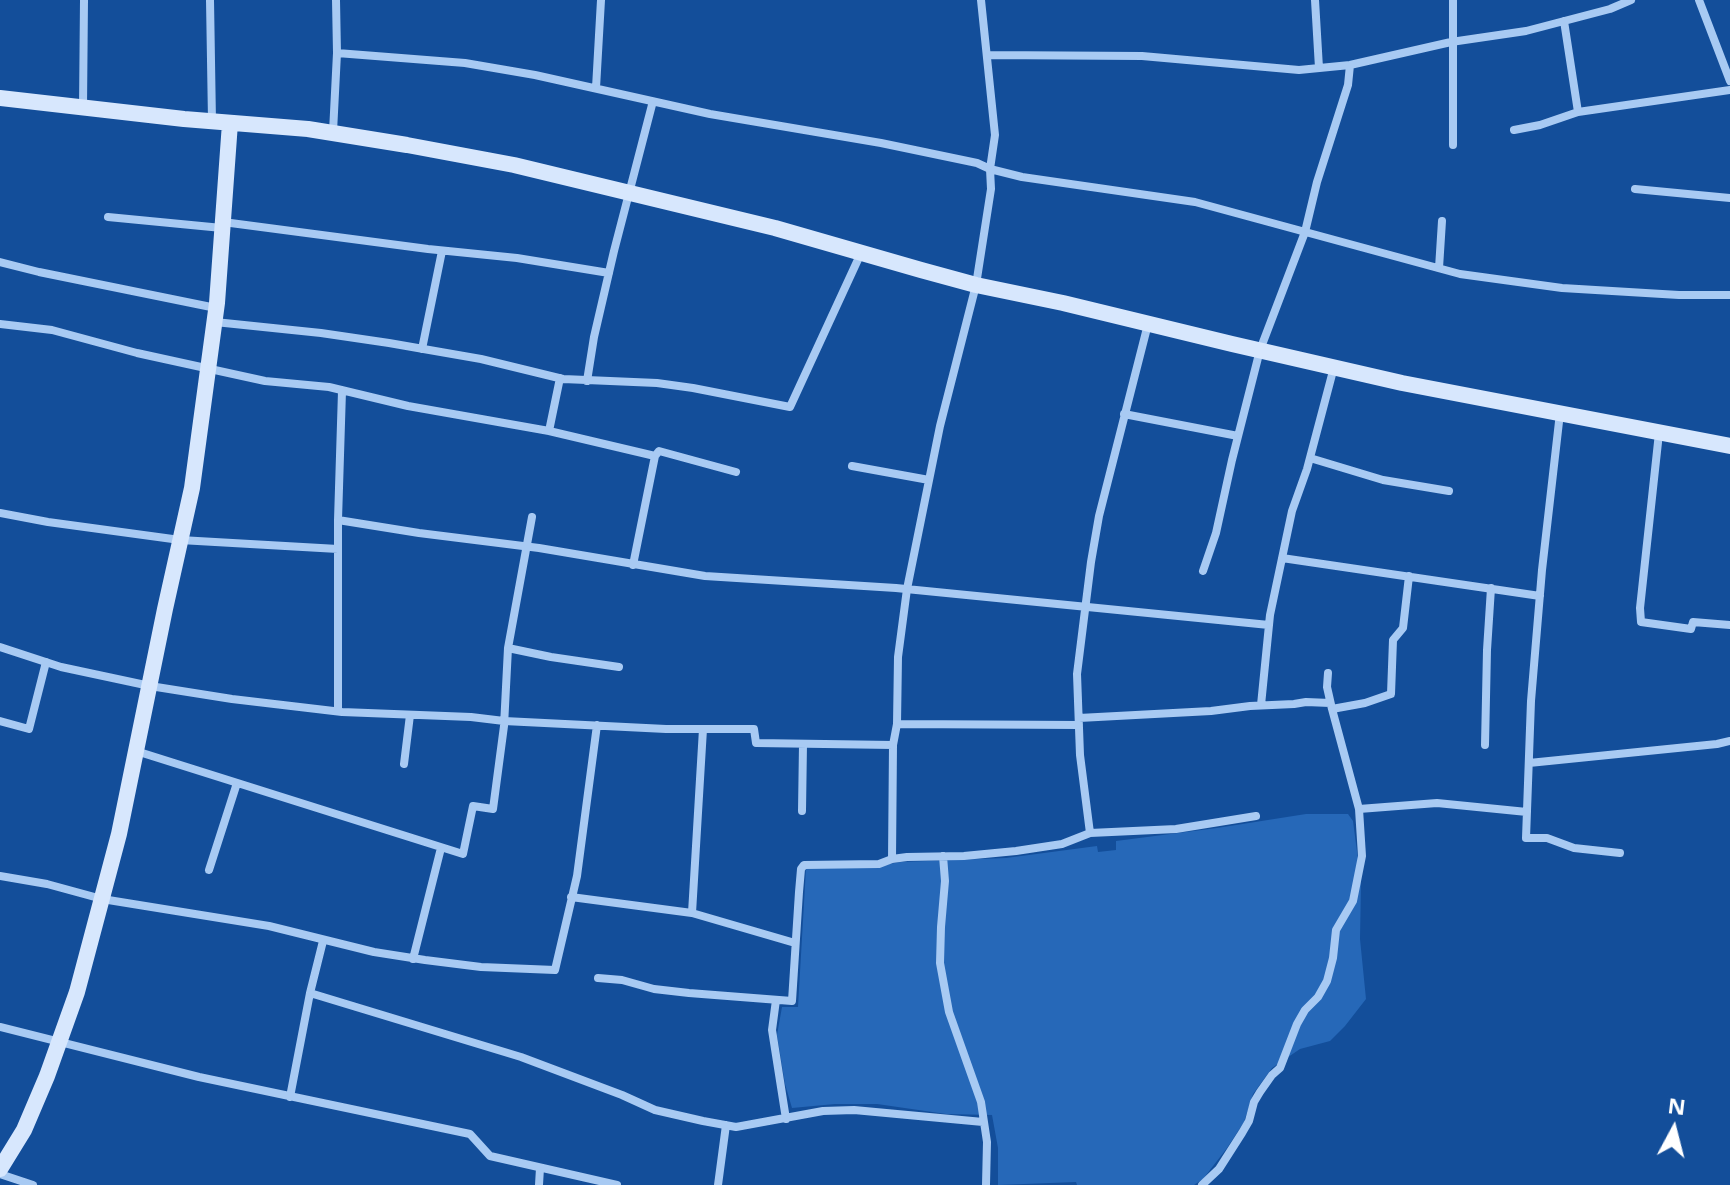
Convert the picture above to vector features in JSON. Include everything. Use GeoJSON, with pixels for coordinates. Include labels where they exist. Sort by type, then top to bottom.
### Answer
{"type":"FeatureCollection","features":[{"type":"Feature","properties":{"kind":"street"},"geometry":{"type":"LineString","coordinates":[[83,107],[84,0]]}},
{"type":"Feature","properties":{"kind":"street"},"geometry":{"type":"LineString","coordinates":[[210,0],[212,121]]}},
{"type":"Feature","properties":{"kind":"street"},"geometry":{"type":"LineString","coordinates":[[333,133],[336,0]]}},
{"type":"Feature","properties":{"kind":"street"},"geometry":{"type":"LineString","coordinates":[[596,88],[601,0]]}},
{"type":"Feature","properties":{"kind":"street"},"geometry":{"type":"LineString","coordinates":[[892,859],[893,745],[897,724],[898,657],[907,589],[940,426],[976,285],[991,189],[990,169],[995,135],[981,0]]}},
{"type":"Feature","properties":{"kind":"street"},"geometry":{"type":"LineString","coordinates":[[1315,0],[1319,68]]}},
{"type":"Feature","properties":{"kind":"street"},"geometry":{"type":"LineString","coordinates":[[1453,0],[1453,145]]}},
{"type":"Feature","properties":{"kind":"street"},"geometry":{"type":"LineString","coordinates":[[987,55],[1142,56],[1299,70],[1350,65],[1454,42],[1526,31],[1610,9],[1631,0]]}},
{"type":"Feature","properties":{"kind":"street"},"geometry":{"type":"LineString","coordinates":[[1699,0],[1730,81]]}},
{"type":"Feature","properties":{"kind":"street"},"geometry":{"type":"LineString","coordinates":[[1564,21],[1578,112]]}},
{"type":"Feature","properties":{"kind":"street"},"geometry":{"type":"LineString","coordinates":[[337,53],[465,63],[535,75],[710,114],[936,154],[1022,177],[1195,202],[1460,274],[1562,288],[1730,295]]}},
{"type":"Feature","properties":{"kind":"street"},"geometry":{"type":"LineString","coordinates":[[1203,571],[1216,533],[1260,350],[1305,232],[1317,182],[1348,85],[1350,65]]}},
{"type":"Feature","properties":{"kind":"street"},"geometry":{"type":"LineString","coordinates":[[1514,130],[1578,112],[1730,90]]}},
{"type":"Feature","properties":{"kind":"street"},"geometry":{"type":"LineString","coordinates":[[0,98],[333,133],[514,165],[775,228],[976,285],[1402,383],[1730,446]]}},
{"type":"Feature","properties":{"kind":"street"},"geometry":{"type":"LineString","coordinates":[[587,381],[609,273],[653,101]]}},
{"type":"Feature","properties":{"kind":"street"},"geometry":{"type":"LineString","coordinates":[[33,1185],[0,1171],[24,1130],[59,1043],[77,992],[119,834],[192,488],[216,315],[230,123]]}},
{"type":"Feature","properties":{"kind":"street"},"geometry":{"type":"LineString","coordinates":[[1635,189],[1730,198]]}},
{"type":"Feature","properties":{"kind":"street"},"geometry":{"type":"LineString","coordinates":[[108,217],[223,225],[517,258],[609,273]]}},
{"type":"Feature","properties":{"kind":"street"},"geometry":{"type":"LineString","coordinates":[[1439,268],[1442,221]]}},
{"type":"Feature","properties":{"kind":"street"},"geometry":{"type":"LineString","coordinates":[[422,349],[442,251]]}},
{"type":"Feature","properties":{"kind":"street"},"geometry":{"type":"LineString","coordinates":[[0,262],[216,315],[481,359],[560,378],[657,383],[790,407],[861,253]]}},
{"type":"Feature","properties":{"kind":"street"},"geometry":{"type":"LineString","coordinates":[[0,324],[52,330],[137,353],[265,381],[329,387],[549,431],[655,456]]}},
{"type":"Feature","properties":{"kind":"street"},"geometry":{"type":"LineString","coordinates":[[1090,833],[1080,755],[1077,674],[1099,516],[1148,324]]}},
{"type":"Feature","properties":{"kind":"street"},"geometry":{"type":"LineString","coordinates":[[1261,705],[1269,625],[1292,511],[1310,458],[1334,367]]}},
{"type":"Feature","properties":{"kind":"street"},"geometry":{"type":"LineString","coordinates":[[549,431],[560,378]]}},
{"type":"Feature","properties":{"kind":"street"},"geometry":{"type":"LineString","coordinates":[[338,711],[342,391]]}},
{"type":"Feature","properties":{"kind":"street"},"geometry":{"type":"LineString","coordinates":[[1560,413],[1531,701],[1526,838],[1547,838],[1574,848],[1620,853]]}},
{"type":"Feature","properties":{"kind":"street"},"geometry":{"type":"LineString","coordinates":[[1124,414],[1238,436]]}},
{"type":"Feature","properties":{"kind":"street"},"geometry":{"type":"LineString","coordinates":[[1659,433],[1641,622],[1691,629],[1693,622],[1730,625]]}},
{"type":"Feature","properties":{"kind":"street"},"geometry":{"type":"LineString","coordinates":[[633,565],[655,456],[659,451],[736,472]]}},
{"type":"Feature","properties":{"kind":"street"},"geometry":{"type":"LineString","coordinates":[[1310,458],[1383,480],[1449,491]]}},
{"type":"Feature","properties":{"kind":"street"},"geometry":{"type":"LineString","coordinates":[[852,466],[929,480]]}},
{"type":"Feature","properties":{"kind":"street"},"geometry":{"type":"LineString","coordinates":[[0,513],[180,540],[338,549]]}},
{"type":"Feature","properties":{"kind":"street"},"geometry":{"type":"LineString","coordinates":[[136,751],[463,854],[473,806],[493,809],[504,721],[508,648],[532,517]]}},
{"type":"Feature","properties":{"kind":"street"},"geometry":{"type":"LineString","coordinates":[[338,520],[705,576],[907,589],[1269,625]]}},
{"type":"Feature","properties":{"kind":"street"},"geometry":{"type":"LineString","coordinates":[[1282,558],[1540,596]]}},
{"type":"Feature","properties":{"kind":"street"},"geometry":{"type":"LineString","coordinates":[[897,724],[1079,722],[1306,702],[1331,706],[1365,703],[1391,694],[1393,640],[1403,628],[1409,576]]}},
{"type":"Feature","properties":{"kind":"street"},"geometry":{"type":"LineString","coordinates":[[1485,745],[1491,588]]}},
{"type":"Feature","properties":{"kind":"street"},"geometry":{"type":"LineString","coordinates":[[0,647],[46,662],[150,686],[338,711],[666,729],[754,729],[756,743],[893,745]]}},
{"type":"Feature","properties":{"kind":"street"},"geometry":{"type":"LineString","coordinates":[[508,648],[619,667]]}},
{"type":"Feature","properties":{"kind":"street"},"geometry":{"type":"LineString","coordinates":[[0,721],[29,729],[46,662]]}},
{"type":"Feature","properties":{"kind":"street"},"geometry":{"type":"LineString","coordinates":[[1202,1185],[1219,1169],[1237,1141],[1249,1121],[1254,1102],[1280,1068],[1305,1010],[1318,997],[1327,981],[1336,930],[1353,901],[1362,856],[1359,809],[1331,706],[1328,673]]}},
{"type":"Feature","properties":{"kind":"street"},"geometry":{"type":"LineString","coordinates":[[404,764],[410,715]]}},
{"type":"Feature","properties":{"kind":"street"},"geometry":{"type":"LineString","coordinates":[[0,876],[47,884],[102,899],[269,926],[323,941],[413,959],[481,967],[555,970],[577,876],[597,725]]}},
{"type":"Feature","properties":{"kind":"street"},"geometry":{"type":"LineString","coordinates":[[692,913],[703,729]]}},
{"type":"Feature","properties":{"kind":"street"},"geometry":{"type":"LineString","coordinates":[[1529,763],[1730,741]]}},
{"type":"Feature","properties":{"kind":"street"},"geometry":{"type":"LineString","coordinates":[[802,811],[803,744]]}},
{"type":"Feature","properties":{"kind":"street"},"geometry":{"type":"LineString","coordinates":[[209,870],[237,783]]}},
{"type":"Feature","properties":{"kind":"street"},"geometry":{"type":"LineString","coordinates":[[1359,809],[1437,803],[1527,812]]}},
{"type":"Feature","properties":{"kind":"street"},"geometry":{"type":"LineString","coordinates":[[598,978],[678,992],[792,1001],[802,866],[879,864],[892,859],[1016,851],[1062,844],[1090,833],[1176,829],[1256,816]]}},
{"type":"Feature","properties":{"kind":"street"},"geometry":{"type":"LineString","coordinates":[[413,959],[441,848]]}},
{"type":"Feature","properties":{"kind":"street"},"geometry":{"type":"LineString","coordinates":[[943,856],[945,881],[940,963],[949,1012],[981,1102],[987,1142],[986,1185]]}},
{"type":"Feature","properties":{"kind":"street"},"geometry":{"type":"LineString","coordinates":[[571,897],[692,913],[795,943]]}},
{"type":"Feature","properties":{"kind":"street"},"geometry":{"type":"LineString","coordinates":[[290,1097],[323,941]]}},
{"type":"Feature","properties":{"kind":"street"},"geometry":{"type":"LineString","coordinates":[[310,993],[521,1057],[655,1110],[736,1127],[823,1111],[854,1110],[983,1122]]}},
{"type":"Feature","properties":{"kind":"street"},"geometry":{"type":"LineString","coordinates":[[776,1000],[772,1030],[786,1119]]}},
{"type":"Feature","properties":{"kind":"street"},"geometry":{"type":"LineString","coordinates":[[0,1027],[199,1077],[470,1134],[490,1156],[617,1185]]}},
{"type":"Feature","properties":{"kind":"street"},"geometry":{"type":"LineString","coordinates":[[718,1185],[726,1125]]}},
{"type":"Feature","properties":{"kind":"street"},"geometry":{"type":"LineString","coordinates":[[539,1185],[540,1168]]}},
{"type":"Feature","properties":{"kind":"shaded area"},"geometry":{"type":"Polygon","coordinates":[[[1306,814],[1348,814],[1353,821],[1361,882],[1360,939],[1366,999],[1330,1041],[1300,1049],[1272,1068],[1253,1094],[1244,1122],[1227,1148],[1203,1179],[1194,1185],[1077,1185],[1076,1182],[998,1185],[998,1148],[992,1115],[946,1114],[877,1104],[792,1108],[777,1035],[782,1007],[798,1007],[806,868],[1006,858],[1097,846],[1098,852],[1116,850],[1116,841],[1306,814]]]}}]}
